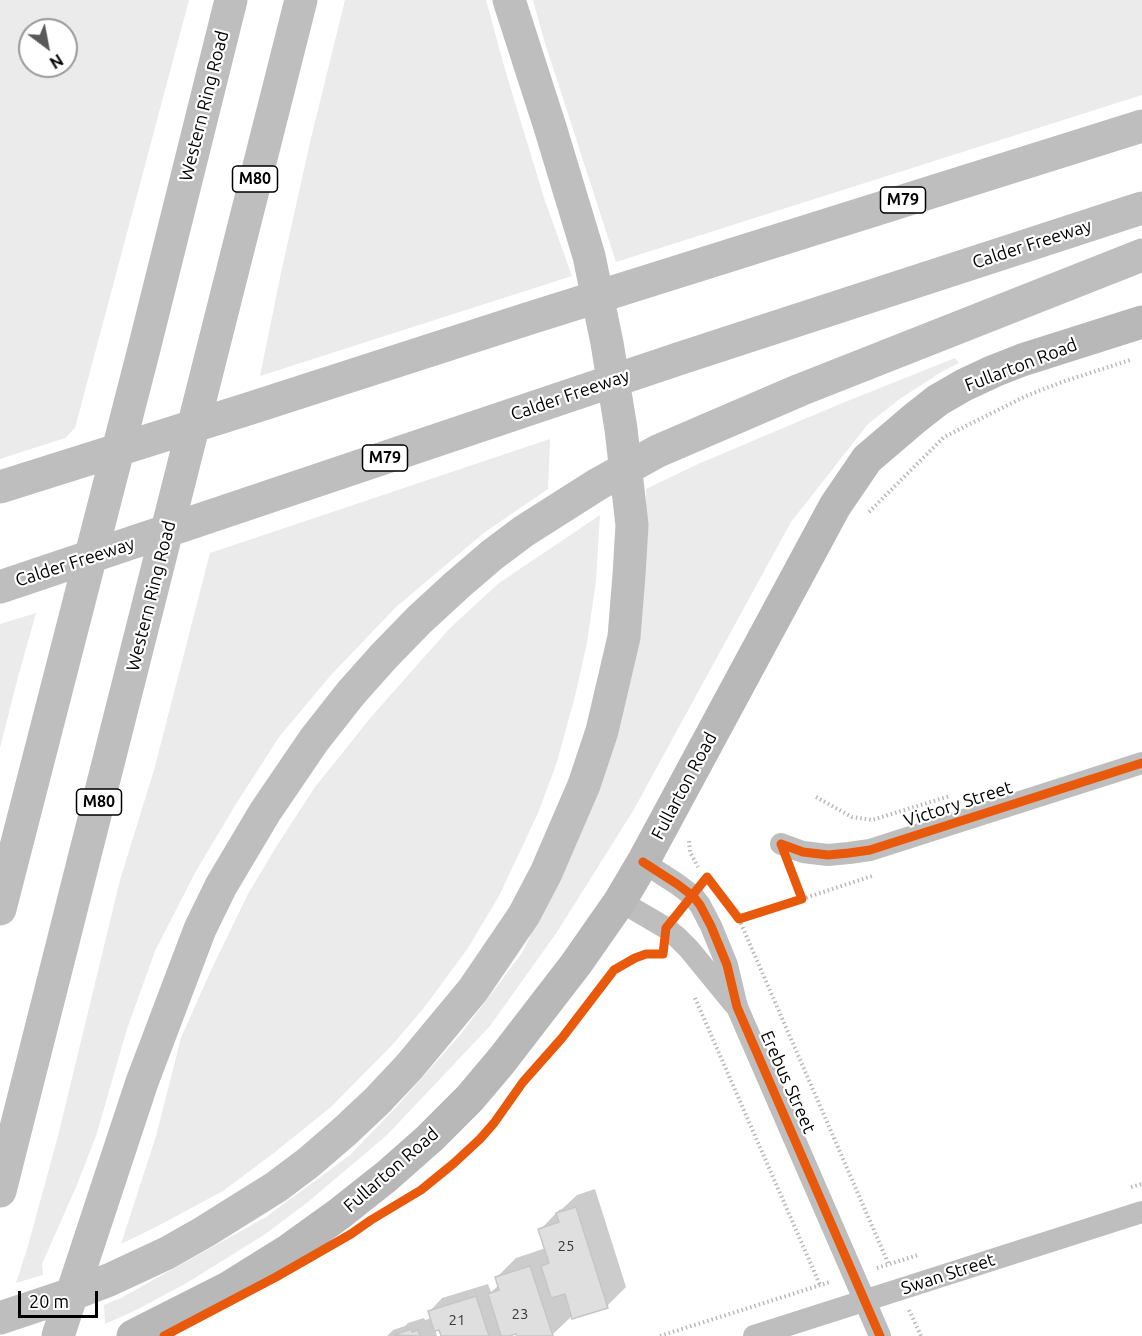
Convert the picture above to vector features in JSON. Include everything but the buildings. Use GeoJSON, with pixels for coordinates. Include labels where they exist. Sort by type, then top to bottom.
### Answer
{"type":"FeatureCollection","features":[{"type":"Feature","properties":{"kind":"highway","name":"Western Ring Road"},"geometry":{"type":"LineString","coordinates":[[0,909],[231,0]]}},
{"type":"Feature","properties":{"kind":"highway","name":"Western Ring Road"},"geometry":{"type":"LineString","coordinates":[[0,1191],[301,0]]}},
{"type":"Feature","properties":{"kind":"highway"},"geometry":{"type":"LineString","coordinates":[[0,1318],[109,1280],[167,1253],[276,1187],[308,1163],[377,1101],[410,1067],[473,990],[524,915],[563,837],[584,785],[602,731],[624,637],[632,525],[621,429],[589,256],[509,0]]}},
{"type":"Feature","properties":{"kind":"highway","name":"M79"},"geometry":{"type":"LineString","coordinates":[[0,487],[1142,126]]}},
{"type":"Feature","properties":{"kind":"highway","name":"Calder Freeway"},"geometry":{"type":"LineString","coordinates":[[15,582],[681,358],[1142,208]]}},
{"type":"Feature","properties":{"kind":"highway"},"geometry":{"type":"LineString","coordinates":[[58,1336],[141,1082],[200,928],[221,886],[265,812],[314,740],[351,693],[419,620],[492,555],[549,514],[614,474],[658,451],[800,390],[1142,255]]}},
{"type":"Feature","properties":{"kind":"main road","name":"Fullarton Road"},"geometry":{"type":"LineString","coordinates":[[137,1334],[228,1288],[289,1250],[339,1214],[430,1138],[470,1098],[502,1060],[576,964],[620,901],[835,506],[867,459],[915,417],[939,400],[994,371],[1142,322]]}},
{"type":"Feature","properties":{"kind":"street","name":"Victory Street"},"geometry":{"type":"LineString","coordinates":[[781,844],[803,852],[828,855],[870,850],[1142,763]]}},
{"type":"Feature","properties":{"kind":"street","name":"Erebus Street"},"geometry":{"type":"LineString","coordinates":[[643,862],[693,896],[711,926],[727,965],[737,1007],[880,1336]]}},
{"type":"Feature","properties":{"kind":"street","name":"Erebus Street"},"geometry":{"type":"LineString","coordinates":[[620,901],[677,937],[737,1007]]}},
{"type":"Feature","properties":{"kind":"street","name":"Swan Street"},"geometry":{"type":"LineString","coordinates":[[754,1336],[1142,1212]]}},
{"type":"Feature","properties":{"kind":"path"},"geometry":{"type":"LineString","coordinates":[[862,518],[944,437],[1028,395],[1131,360]]}},
{"type":"Feature","properties":{"kind":"path"},"geometry":{"type":"LineString","coordinates":[[816,798],[852,817],[872,820],[951,796]]}},
{"type":"Feature","properties":{"kind":"path"},"geometry":{"type":"LineString","coordinates":[[689,840],[694,862],[707,877],[693,896]]}},
{"type":"Feature","properties":{"kind":"path"},"geometry":{"type":"LineString","coordinates":[[791,902],[802,899],[797,888]]}},
{"type":"Feature","properties":{"kind":"path"},"geometry":{"type":"LineString","coordinates":[[750,915],[736,915],[921,1336]]}},
{"type":"Feature","properties":{"kind":"path"},"geometry":{"type":"LineString","coordinates":[[693,993],[832,1311]]}},
{"type":"Feature","properties":{"kind":"path"},"geometry":{"type":"LineString","coordinates":[[1131,1187],[1142,1184]]}},
{"type":"Feature","properties":{"kind":"path"},"geometry":{"type":"LineString","coordinates":[[660,1336],[921,1254]]}},
{"type":"Feature","properties":{"kind":"shaded area"},"geometry":{"type":"Polygon","coordinates":[[[0,0],[189,0],[75,428],[65,438],[0,459],[0,0]]]}},
{"type":"Feature","properties":{"kind":"shaded area"},"geometry":{"type":"Polygon","coordinates":[[[345,0],[486,0],[545,201],[572,276],[260,376],[311,138],[345,0]]]}},
{"type":"Feature","properties":{"kind":"shaded area"},"geometry":{"type":"Polygon","coordinates":[[[533,0],[1142,0],[1142,95],[616,262],[533,0]]]}},
{"type":"Feature","properties":{"kind":"shaded area"},"geometry":{"type":"Polygon","coordinates":[[[955,358],[959,363],[901,398],[868,424],[791,522],[633,811],[557,932],[490,1026],[387,1135],[308,1202],[264,1235],[185,1284],[105,1324],[104,1305],[121,1298],[266,1217],[350,1155],[460,1035],[522,953],[573,846],[646,541],[646,489],[698,464],[955,358]]]}},
{"type":"Feature","properties":{"kind":"shaded area"},"geometry":{"type":"Polygon","coordinates":[[[550,439],[548,489],[485,532],[396,607],[331,675],[279,737],[236,804],[196,871],[155,951],[127,1029],[96,1136],[42,1264],[43,1275],[16,1283],[59,1132],[120,880],[154,770],[210,553],[550,439]]]}},
{"type":"Feature","properties":{"kind":"shaded area"},"geometry":{"type":"Polygon","coordinates":[[[600,515],[596,581],[587,643],[557,762],[538,813],[499,896],[468,948],[423,1009],[393,1044],[331,1107],[223,1191],[121,1244],[156,1136],[181,1038],[248,894],[315,787],[372,716],[450,628],[499,583],[600,515]]]}},
{"type":"Feature","properties":{"kind":"shaded area"},"geometry":{"type":"Polygon","coordinates":[[[36,613],[18,677],[0,748],[0,624],[36,613]]]}},
{"type":"Feature","properties":{"kind":"cycle path"},"geometry":{"type":"LineString","coordinates":[[781,844],[803,852],[828,855],[870,850],[1142,763]]}},
{"type":"Feature","properties":{"kind":"cycle path"},"geometry":{"type":"LineString","coordinates":[[164,1336],[276,1277],[351,1234],[421,1190],[453,1164],[494,1123],[523,1082],[562,1038],[614,970],[646,954],[663,954],[666,928],[707,877],[739,919],[802,899],[781,844]]}},
{"type":"Feature","properties":{"kind":"cycle path"},"geometry":{"type":"LineString","coordinates":[[643,862],[693,896],[711,926],[727,965],[737,1007],[880,1336]]}}]}
